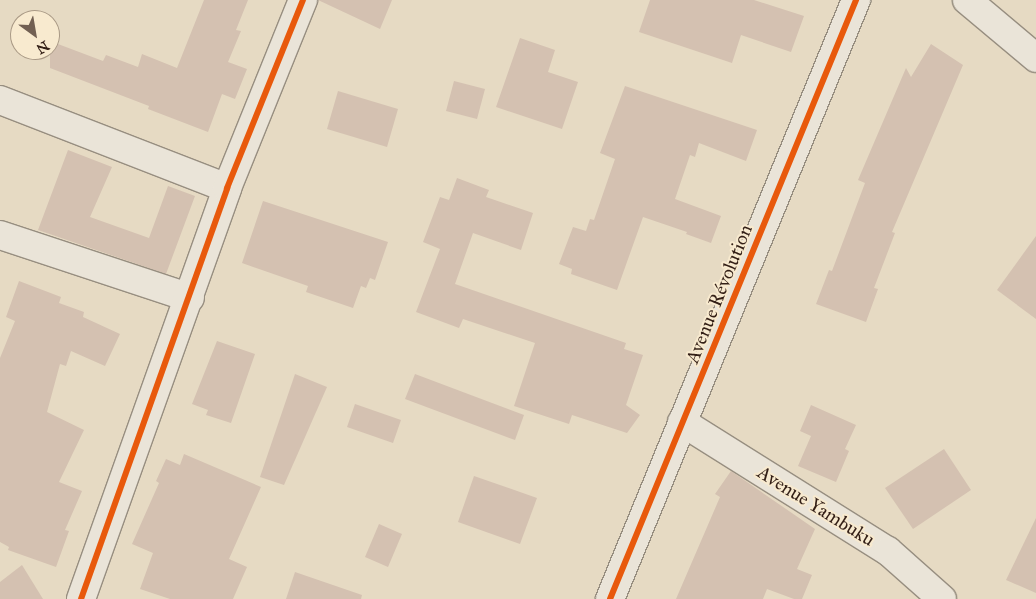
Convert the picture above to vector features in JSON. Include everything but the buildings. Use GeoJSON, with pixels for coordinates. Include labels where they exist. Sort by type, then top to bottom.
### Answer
{"type":"FeatureCollection","features":[{"type":"Feature","properties":{"kind":"street"},"geometry":{"type":"LineString","coordinates":[[82,599],[190,298],[227,188],[303,0]]}},
{"type":"Feature","properties":{"kind":"street","name":"Avenue Révolution"},"geometry":{"type":"LineString","coordinates":[[610,599],[856,0]]}},
{"type":"Feature","properties":{"kind":"street"},"geometry":{"type":"LineString","coordinates":[[967,0],[1036,58]]}},
{"type":"Feature","properties":{"kind":"street"},"geometry":{"type":"LineString","coordinates":[[0,100],[227,188]]}},
{"type":"Feature","properties":{"kind":"street"},"geometry":{"type":"LineString","coordinates":[[3,243],[190,298]]}},
{"type":"Feature","properties":{"kind":"street","name":"Avenue Yambuku"},"geometry":{"type":"LineString","coordinates":[[682,422],[888,552],[942,599]]}},
{"type":"Feature","properties":{"kind":"cycle path"},"geometry":{"type":"LineString","coordinates":[[81,599],[227,188],[303,0]]}},
{"type":"Feature","properties":{"kind":"cycle path"},"geometry":{"type":"LineString","coordinates":[[610,599],[856,0]]}}]}
